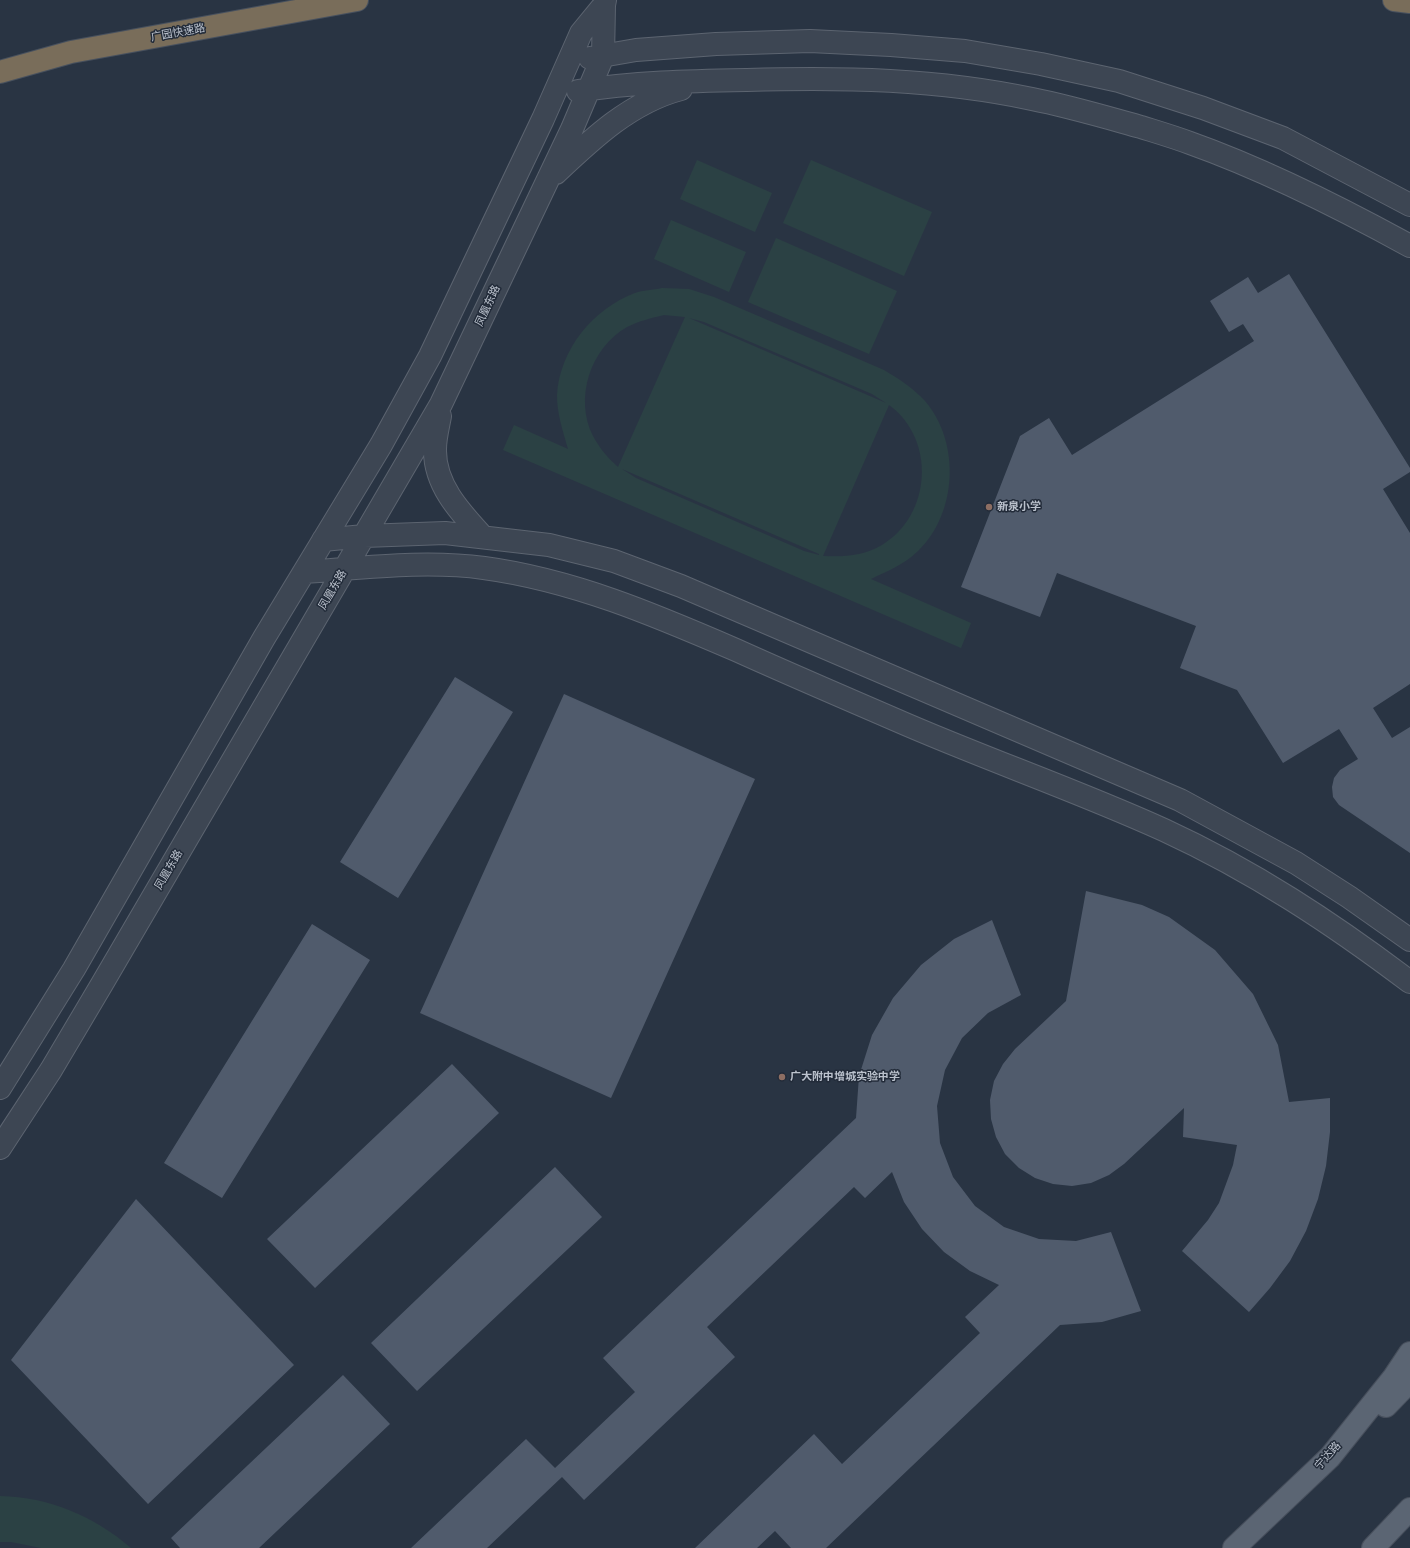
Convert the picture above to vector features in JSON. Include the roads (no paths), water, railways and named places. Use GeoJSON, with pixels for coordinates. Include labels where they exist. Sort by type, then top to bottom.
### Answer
{"type":"FeatureCollection","features":[{"type":"Feature","properties":{"kind":"highway","name":"广园快速路"},"geometry":{"type":"LineString","coordinates":[[0,72],[71,52],[358,0]]}},
{"type":"Feature","properties":{"kind":"highway"},"geometry":{"type":"LineString","coordinates":[[1394,0],[1410,2]]}},
{"type":"Feature","properties":{"kind":"main road","name":"宁达路"},"geometry":{"type":"LineString","coordinates":[[1234,1548],[1330,1457],[1394,1377],[1410,1353]]}},
{"type":"Feature","properties":{"kind":"main road"},"geometry":{"type":"LineString","coordinates":[[1330,1457],[1383,1409],[1410,1381]]}},
{"type":"Feature","properties":{"kind":"main road"},"geometry":{"type":"LineString","coordinates":[[1373,1548],[1410,1509]]}},
{"type":"Feature","properties":{"kind":"street","name":"凤凰东路"},"geometry":{"type":"LineString","coordinates":[[0,1148],[51,1070],[102,984],[346,569],[441,404],[590,90],[603,56],[604,3]]}},
{"type":"Feature","properties":{"kind":"street","name":"凤凰东路"},"geometry":{"type":"LineString","coordinates":[[0,1088],[74,969],[264,638],[381,445],[430,356],[553,96],[581,33],[604,3]]}},
{"type":"Feature","properties":{"kind":"street"},"geometry":{"type":"LineString","coordinates":[[569,61],[636,50],[716,44],[810,41],[891,45],[965,51],[1041,64],[1118,81],[1203,108],[1283,138],[1410,205]]}},
{"type":"Feature","properties":{"kind":"street"},"geometry":{"type":"LineString","coordinates":[[553,96],[634,85],[809,78],[890,80],[959,87],[1032,98],[1111,118],[1190,142],[1258,170],[1347,211],[1410,246]]}},
{"type":"Feature","properties":{"kind":"street"},"geometry":{"type":"LineString","coordinates":[[546,183],[583,147],[622,116],[666,93],[713,81]]}},
{"type":"Feature","properties":{"kind":"street"},"geometry":{"type":"LineString","coordinates":[[441,404],[435,450],[438,471],[444,488],[461,513],[483,537]]}},
{"type":"Feature","properties":{"kind":"street"},"geometry":{"type":"LineString","coordinates":[[323,540],[364,536],[445,533],[549,545],[614,561],[674,583],[1180,800],[1296,863],[1349,897],[1410,940]]}},
{"type":"Feature","properties":{"kind":"street"},"geometry":{"type":"LineString","coordinates":[[304,572],[419,564],[483,568],[535,578],[583,590],[644,611],[917,730],[1108,805],[1167,831],[1278,890],[1410,982]]}},
{"type":"Feature","properties":{"kind":"place","name":"新泉小学"},"geometry":{"type":"Point","coordinates":[989,507]}},
{"type":"Feature","properties":{"kind":"place","name":"广大附中增城实验中学"},"geometry":{"type":"Point","coordinates":[782,1077]}}]}
